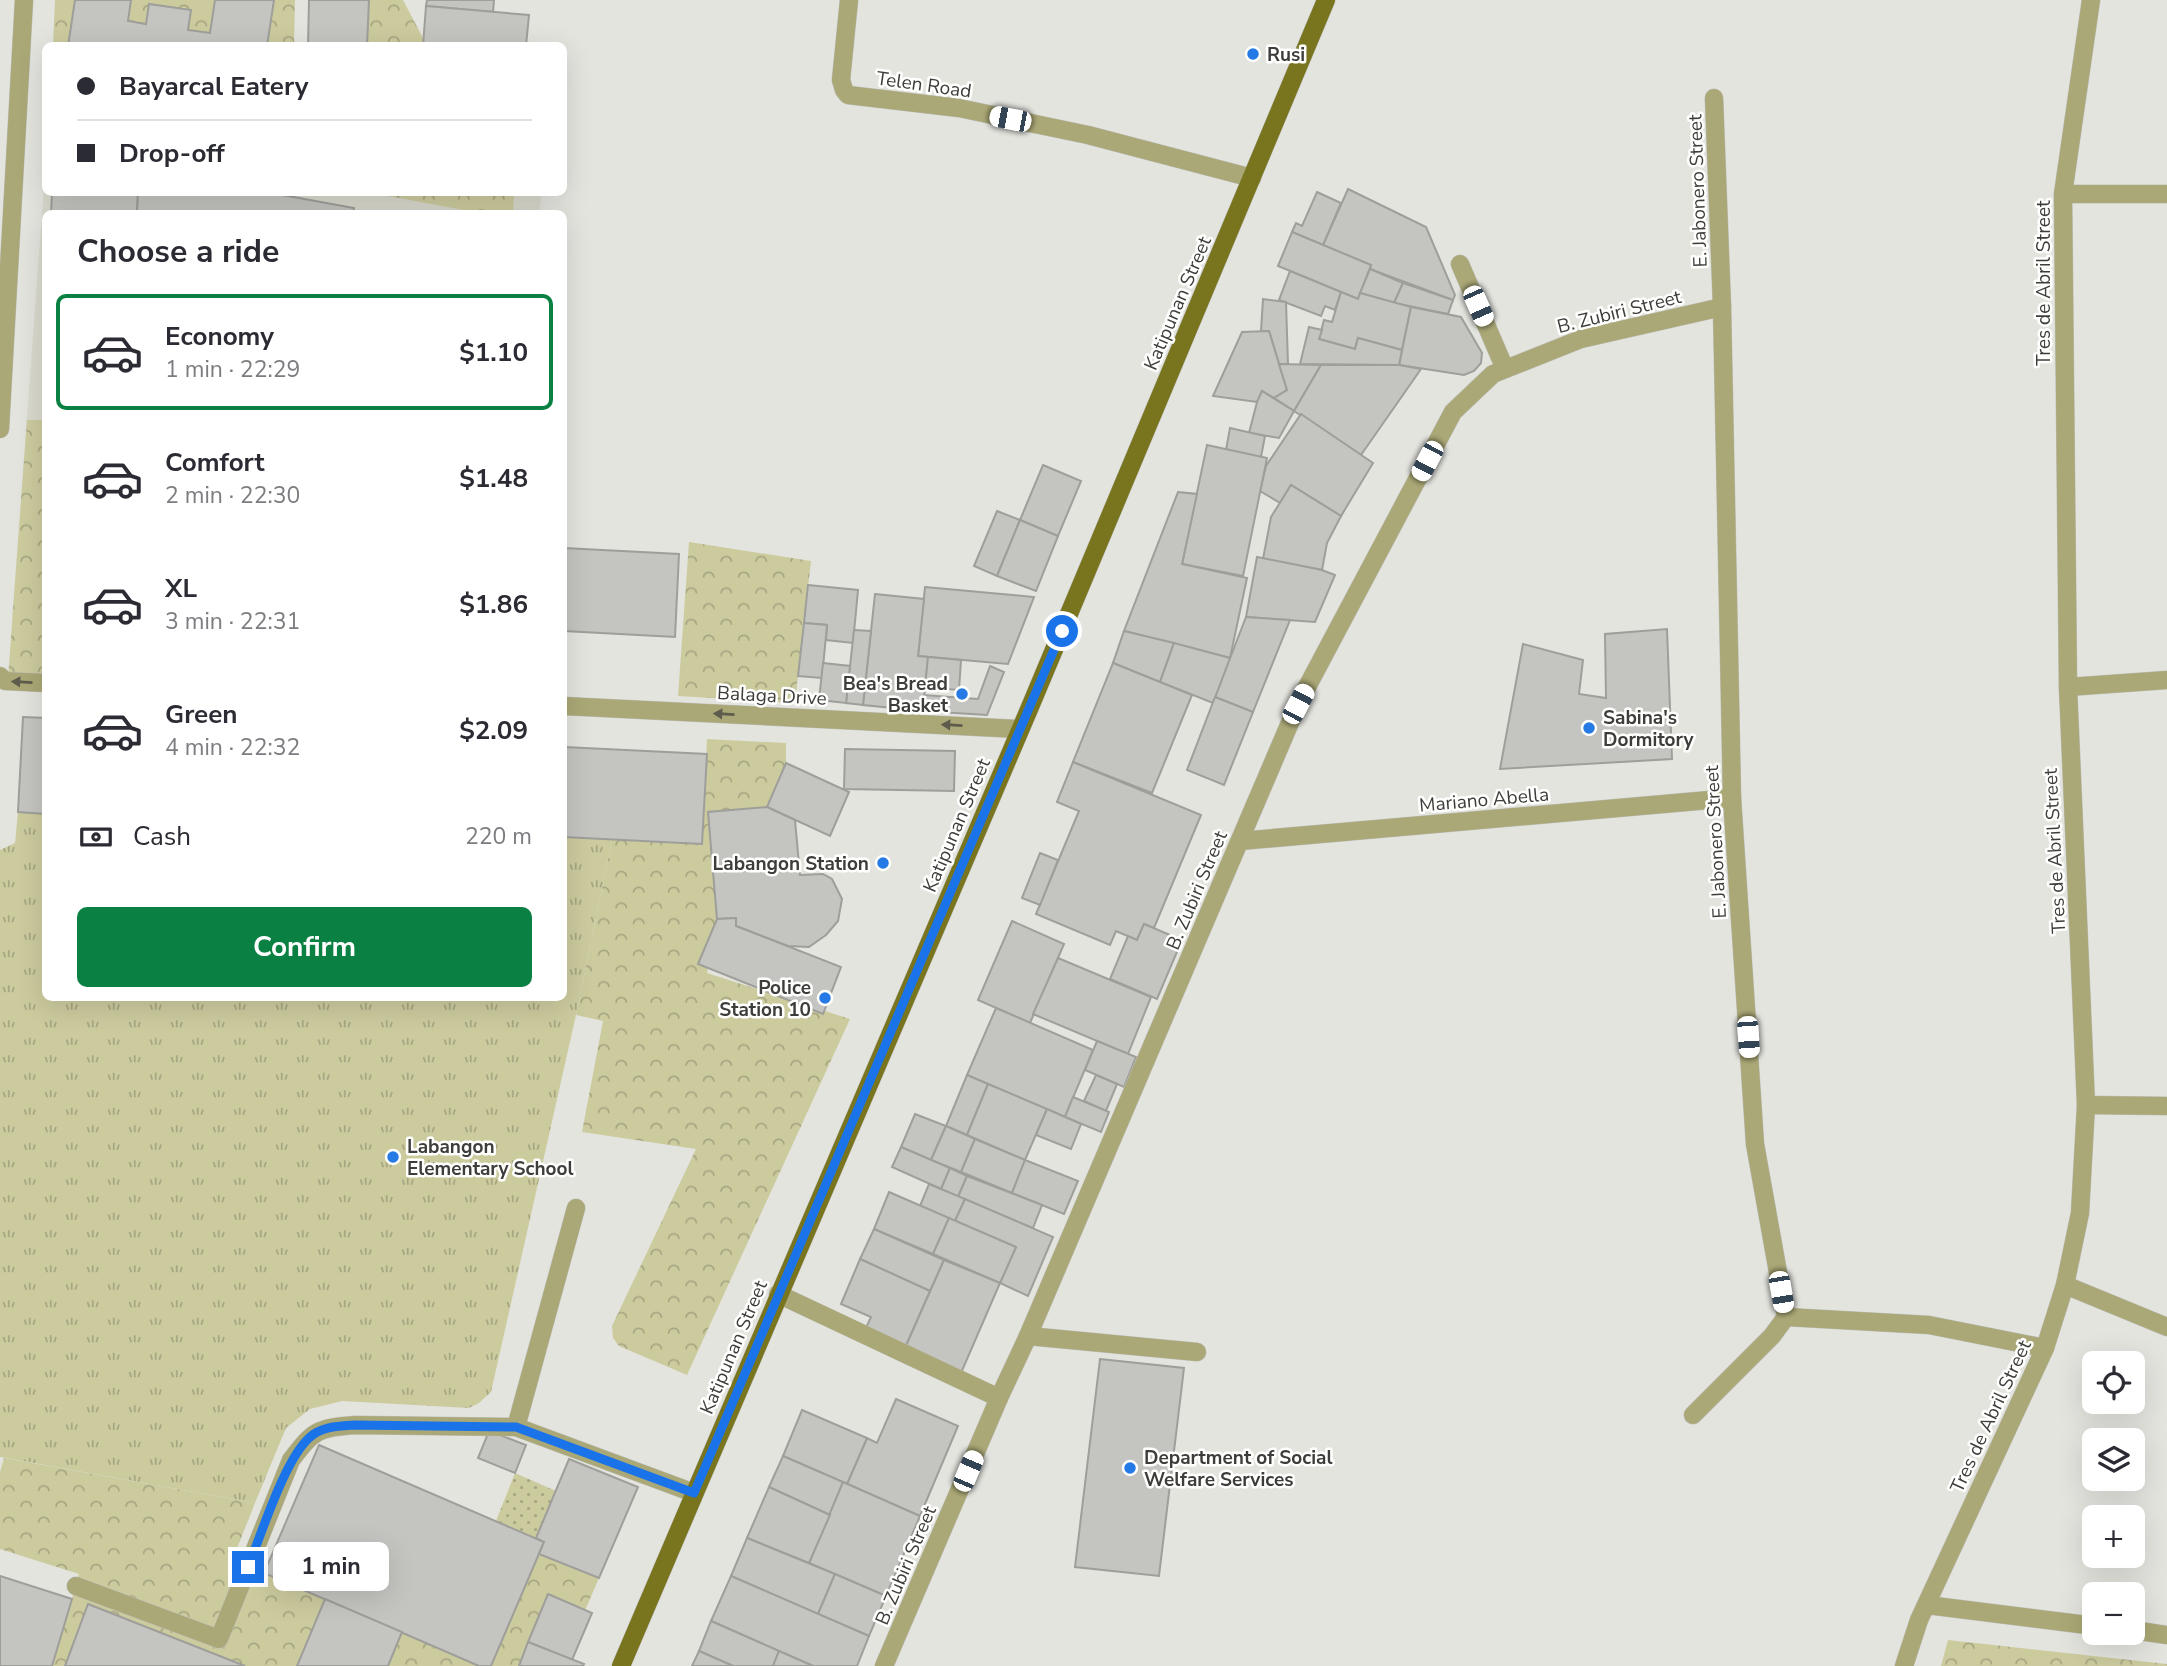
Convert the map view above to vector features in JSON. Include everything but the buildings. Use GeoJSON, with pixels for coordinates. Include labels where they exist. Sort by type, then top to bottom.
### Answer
{"type":"FeatureCollection","features":[{"type":"Feature","properties":{"kind":"main road","name":"Katipunan Street"},"geometry":{"type":"LineString","coordinates":[[621,1666],[1020,729],[1326,0]]}},
{"type":"Feature","properties":{"kind":"street"},"geometry":{"type":"LineString","coordinates":[[0,429],[24,0]]}},
{"type":"Feature","properties":{"kind":"street","name":"Telen Road"},"geometry":{"type":"LineString","coordinates":[[849,0],[841,80],[848,95],[959,108],[1088,135],[1252,178]]}},
{"type":"Feature","properties":{"kind":"street","name":"Tres de Abril Street"},"geometry":{"type":"LineString","coordinates":[[1904,1666],[1919,1620],[2046,1348],[2065,1285],[2080,1213],[2086,1105],[2068,687],[2063,194],[2091,0]]}},
{"type":"Feature","properties":{"kind":"street","name":"E. Jabonero Street"},"geometry":{"type":"LineString","coordinates":[[1714,98],[1722,307],[1732,798],[1755,1143],[1786,1317]]}},
{"type":"Feature","properties":{"kind":"street"},"geometry":{"type":"LineString","coordinates":[[2063,194],[2167,194]]}},
{"type":"Feature","properties":{"kind":"street"},"geometry":{"type":"LineString","coordinates":[[1460,264],[1505,369]]}},
{"type":"Feature","properties":{"kind":"street","name":"B. Zubiri Street"},"geometry":{"type":"LineString","coordinates":[[884,1666],[1298,704],[1453,412],[1493,374],[1581,339],[1722,307]]}},
{"type":"Feature","properties":{"kind":"street"},"geometry":{"type":"LineString","coordinates":[[0,676],[5,681],[42,683]]}},
{"type":"Feature","properties":{"kind":"street"},"geometry":{"type":"LineString","coordinates":[[2068,687],[2167,680]]}},
{"type":"Feature","properties":{"kind":"street","name":"Balaga Drive"},"geometry":{"type":"LineString","coordinates":[[567,706],[1020,729]]}},
{"type":"Feature","properties":{"kind":"street","name":"Mariano Abella"},"geometry":{"type":"LineString","coordinates":[[1240,841],[1732,798]]}},
{"type":"Feature","properties":{"kind":"street"},"geometry":{"type":"LineString","coordinates":[[2086,1105],[2167,1106]]}},
{"type":"Feature","properties":{"kind":"street"},"geometry":{"type":"LineString","coordinates":[[516,1427],[576,1208]]}},
{"type":"Feature","properties":{"kind":"street"},"geometry":{"type":"LineString","coordinates":[[2065,1285],[2167,1327]]}},
{"type":"Feature","properties":{"kind":"street"},"geometry":{"type":"LineString","coordinates":[[778,1294],[999,1398]]}},
{"type":"Feature","properties":{"kind":"street"},"geometry":{"type":"LineString","coordinates":[[1693,1415],[1772,1336],[1786,1317],[1929,1325],[2046,1348]]}},
{"type":"Feature","properties":{"kind":"street"},"geometry":{"type":"LineString","coordinates":[[1028,1336],[1197,1352]]}},
{"type":"Feature","properties":{"kind":"street"},"geometry":{"type":"LineString","coordinates":[[76,1586],[219,1639],[291,1460],[310,1436],[329,1427],[516,1427],[694,1493]]}},
{"type":"Feature","properties":{"kind":"street"},"geometry":{"type":"LineString","coordinates":[[1927,1605],[2082,1624]]}},
{"type":"Feature","properties":{"kind":"street"},"geometry":{"type":"LineString","coordinates":[[2145,1632],[2167,1635]]}},
{"type":"Feature","properties":{"kind":"shaded area"},"geometry":{"type":"Polygon","coordinates":[[[43,196],[542,196],[540,210],[42,210],[43,196]]]}},
{"type":"Feature","properties":{"kind":"shaded area"},"geometry":{"type":"Polygon","coordinates":[[[42,214],[42,620],[12,618],[42,214]]]}},
{"type":"Feature","properties":{"kind":"green space"},"geometry":{"type":"Polygon","coordinates":[[[55,0],[75,0],[68,42],[53,42],[55,0]]]}},
{"type":"Feature","properties":{"kind":"green space"},"geometry":{"type":"Polygon","coordinates":[[[131,0],[215,0],[210,33],[188,30],[191,10],[149,4],[146,24],[128,21],[131,0]]]}},
{"type":"Feature","properties":{"kind":"green space"},"geometry":{"type":"Polygon","coordinates":[[[274,0],[295,0],[294,42],[268,42],[274,0]]]}},
{"type":"Feature","properties":{"kind":"green space"},"geometry":{"type":"Polygon","coordinates":[[[369,0],[403,0],[423,38],[423,42],[367,42],[369,0]]]}},
{"type":"Feature","properties":{"kind":"green space"},"geometry":{"type":"Polygon","coordinates":[[[388,196],[514,196],[513,210],[464,210],[388,196]]]}},
{"type":"Feature","properties":{"kind":"green space"},"geometry":{"type":"Polygon","coordinates":[[[27,420],[42,420],[42,678],[8,678],[27,420]]]}},
{"type":"Feature","properties":{"kind":"green space"},"geometry":{"type":"Polygon","coordinates":[[[689,542],[811,561],[795,703],[678,696],[689,542]]]}},
{"type":"Feature","properties":{"kind":"green space"},"geometry":{"type":"Polygon","coordinates":[[[707,739],[786,743],[786,763],[767,807],[708,812],[717,919],[707,973],[850,1019],[687,1375],[619,1346],[613,1338],[612,1326],[696,1149],[582,1132],[603,1021],[576,1015],[612,840],[702,844],[707,739]]]}},
{"type":"Feature","properties":{"kind":"green space"},"geometry":{"type":"Polygon","coordinates":[[[18,812],[42,814],[42,1001],[567,1001],[567,837],[612,840],[576,1015],[491,1392],[479,1403],[469,1408],[342,1401],[310,1409],[286,1428],[255,1503],[0,1457],[0,850],[15,843],[18,812]]]}},
{"type":"Feature","properties":{"kind":"green space"},"geometry":{"type":"Polygon","coordinates":[[[4,1458],[255,1503],[232,1561],[325,1599],[297,1666],[245,1666],[89,1604],[65,1666],[52,1666],[79,1574],[0,1549],[0,1472],[4,1458]]]}},
{"type":"Feature","properties":{"kind":"green space"},"geometry":{"type":"Polygon","coordinates":[[[515,1473],[556,1491],[536,1538],[496,1521],[515,1473]]]}},
{"type":"Feature","properties":{"kind":"green space"},"geometry":{"type":"Polygon","coordinates":[[[539,1554],[599,1578],[561,1666],[491,1666],[539,1554]]]}},
{"type":"Feature","properties":{"kind":"green space"},"geometry":{"type":"Polygon","coordinates":[[[402,1632],[479,1666],[388,1666],[402,1632]]]}},
{"type":"Feature","properties":{"kind":"green space"},"geometry":{"type":"Polygon","coordinates":[[[1948,1640],[2167,1664],[2167,1666],[1941,1666],[1948,1640]]]}},
{"type":"Feature","properties":{"kind":"place","name":"Rusi"},"geometry":{"type":"Point","coordinates":[1253,54]}},
{"type":"Feature","properties":{"kind":"place","name":"Bea's Bread Basket"},"geometry":{"type":"Point","coordinates":[962,694]}},
{"type":"Feature","properties":{"kind":"place","name":"Sabina's Dormitory"},"geometry":{"type":"Point","coordinates":[1589,728]}},
{"type":"Feature","properties":{"kind":"place","name":"Labangon Station"},"geometry":{"type":"Point","coordinates":[883,863]}},
{"type":"Feature","properties":{"kind":"place","name":"Police Station 10"},"geometry":{"type":"Point","coordinates":[825,998]}},
{"type":"Feature","properties":{"kind":"place","name":"Labangon Elementary School"},"geometry":{"type":"Point","coordinates":[393,1157]}},
{"type":"Feature","properties":{"kind":"place","name":"Department of Social Welfare Services"},"geometry":{"type":"Point","coordinates":[1130,1468]}},
{"type":"Feature","properties":{"kind":"route"},"geometry":{"type":"LineString","coordinates":[[248,1567],[291,1460],[310,1436],[329,1427],[516,1427],[694,1493],[1062,631]]}}]}
